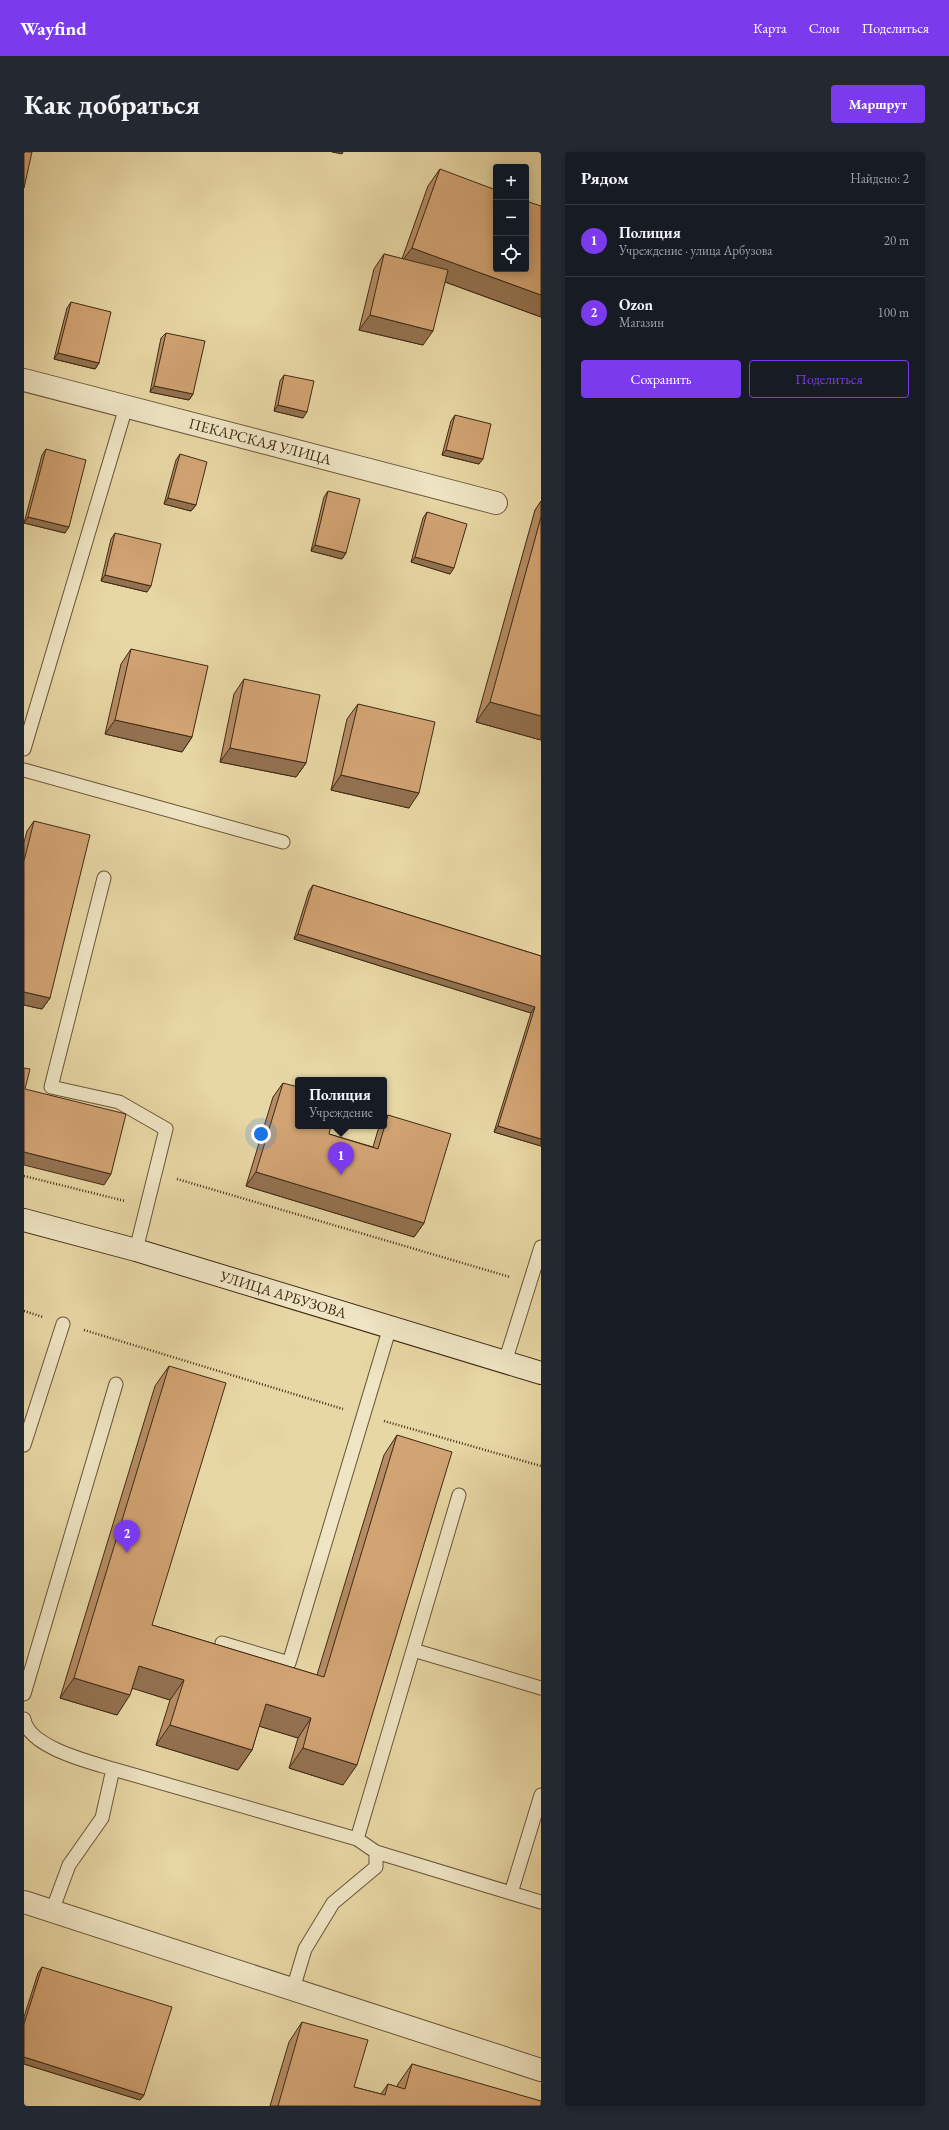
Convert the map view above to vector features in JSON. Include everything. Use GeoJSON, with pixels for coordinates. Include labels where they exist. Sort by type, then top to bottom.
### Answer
{"type":"FeatureCollection","features":[{"type":"Feature","properties":{"kind":"street","name":"ПЕКАРСКАЯ УЛИЦА"},"geometry":{"type":"LineString","coordinates":[[24,380],[496,503]]}},
{"type":"Feature","properties":{"kind":"street","name":"УЛИЦА АРБУЗОВА"},"geometry":{"type":"LineString","coordinates":[[24,1220],[136,1250],[541,1373]]}},
{"type":"Feature","properties":{"kind":"street"},"geometry":{"type":"LineString","coordinates":[[24,1902],[541,2070]]}},
{"type":"Feature","properties":{"kind":"lane"},"geometry":{"type":"LineString","coordinates":[[24,749],[126,407]]}},
{"type":"Feature","properties":{"kind":"lane"},"geometry":{"type":"LineString","coordinates":[[24,770],[283,842]]}},
{"type":"Feature","properties":{"kind":"lane"},"geometry":{"type":"LineString","coordinates":[[104,878],[51,1087],[119,1102],[166,1129],[136,1250]]}},
{"type":"Feature","properties":{"kind":"lane"},"geometry":{"type":"LineString","coordinates":[[505,1362],[541,1247]]}},
{"type":"Feature","properties":{"kind":"lane"},"geometry":{"type":"LineString","coordinates":[[24,1445],[62,1324]]}},
{"type":"Feature","properties":{"kind":"lane"},"geometry":{"type":"LineString","coordinates":[[222,1643],[290,1663],[390,1327]]}},
{"type":"Feature","properties":{"kind":"lane"},"geometry":{"type":"LineString","coordinates":[[24,1694],[116,1384]]}},
{"type":"Feature","properties":{"kind":"lane"},"geometry":{"type":"LineString","coordinates":[[357,1839],[459,1495]]}},
{"type":"Feature","properties":{"kind":"lane"},"geometry":{"type":"LineString","coordinates":[[413,1650],[541,1688]]}},
{"type":"Feature","properties":{"kind":"lane"},"geometry":{"type":"LineString","coordinates":[[24,1719],[25,1724],[39,1740],[58,1751],[113,1769],[357,1839],[376,1852],[541,1902]]}},
{"type":"Feature","properties":{"kind":"lane"},"geometry":{"type":"LineString","coordinates":[[52,1912],[69,1865],[102,1818],[113,1769]]}},
{"type":"Feature","properties":{"kind":"lane"},"geometry":{"type":"LineString","coordinates":[[511,1892],[541,1795]]}},
{"type":"Feature","properties":{"kind":"lane"},"geometry":{"type":"LineString","coordinates":[[293,1989],[305,1949],[333,1903],[376,1867],[376,1852]]}},
{"type":"Feature","properties":{"kind":"path"},"geometry":{"type":"LineString","coordinates":[[155,1173],[530,1283]]}},
{"type":"Feature","properties":{"kind":"path"},"geometry":{"type":"LineString","coordinates":[[24,1176],[147,1206]]}},
{"type":"Feature","properties":{"kind":"path"},"geometry":{"type":"LineString","coordinates":[[24,1311],[62,1324],[130,1342],[364,1415],[541,1466]]}},
{"type":"Feature","properties":{"kind":"building"},"geometry":{"type":"Polygon","coordinates":[[[24,152],[32,152],[24,188],[24,152]]]}},
{"type":"Feature","properties":{"kind":"building"},"geometry":{"type":"Polygon","coordinates":[[[440,169],[493,189],[493,272],[529,272],[529,202],[541,206],[541,295],[412,248],[440,169]]]}},
{"type":"Feature","properties":{"kind":"building"},"geometry":{"type":"Polygon","coordinates":[[[384,254],[448,270],[433,331],[370,315],[384,254]]]}},
{"type":"Feature","properties":{"kind":"building"},"geometry":{"type":"Polygon","coordinates":[[[71,302],[111,312],[99,363],[58,353],[71,302]]]}},
{"type":"Feature","properties":{"kind":"building"},"geometry":{"type":"Polygon","coordinates":[[[166,333],[205,341],[193,394],[154,386],[166,333]]]}},
{"type":"Feature","properties":{"kind":"building"},"geometry":{"type":"Polygon","coordinates":[[[284,375],[314,381],[307,412],[278,405],[284,375]]]}},
{"type":"Feature","properties":{"kind":"building"},"geometry":{"type":"Polygon","coordinates":[[[455,415],[491,424],[483,459],[446,450],[455,415]]]}},
{"type":"Feature","properties":{"kind":"building"},"geometry":{"type":"Polygon","coordinates":[[[46,449],[86,460],[69,527],[28,517],[46,449]]]}},
{"type":"Feature","properties":{"kind":"building"},"geometry":{"type":"Polygon","coordinates":[[[180,454],[207,462],[196,505],[168,498],[180,454]]]}},
{"type":"Feature","properties":{"kind":"building"},"geometry":{"type":"Polygon","coordinates":[[[328,491],[360,499],[346,553],[315,545],[328,491]]]}},
{"type":"Feature","properties":{"kind":"building"},"geometry":{"type":"Polygon","coordinates":[[[427,512],[467,524],[454,568],[415,557],[427,512]]]}},
{"type":"Feature","properties":{"kind":"building"},"geometry":{"type":"Polygon","coordinates":[[[541,517],[541,716],[490,702],[541,517]]]}},
{"type":"Feature","properties":{"kind":"building"},"geometry":{"type":"Polygon","coordinates":[[[115,533],[161,544],[151,586],[105,575],[115,533]]]}},
{"type":"Feature","properties":{"kind":"building"},"geometry":{"type":"Polygon","coordinates":[[[131,649],[208,666],[192,737],[115,720],[131,649]]]}},
{"type":"Feature","properties":{"kind":"building"},"geometry":{"type":"Polygon","coordinates":[[[244,679],[320,695],[306,763],[230,748],[244,679]]]}},
{"type":"Feature","properties":{"kind":"building"},"geometry":{"type":"Polygon","coordinates":[[[358,704],[435,722],[419,793],[341,775],[358,704]]]}},
{"type":"Feature","properties":{"kind":"building"},"geometry":{"type":"Polygon","coordinates":[[[34,821],[90,835],[50,998],[24,992],[24,861],[34,821]]]}},
{"type":"Feature","properties":{"kind":"building"},"geometry":{"type":"Polygon","coordinates":[[[313,885],[541,956],[541,1139],[498,1126],[535,1007],[298,934],[313,885]]]}},
{"type":"Feature","properties":{"kind":"building"},"geometry":{"type":"Polygon","coordinates":[[[24,1068],[30,1069],[25,1089],[126,1114],[111,1174],[24,1152],[24,1068]]]}},
{"type":"Feature","properties":{"kind":"building"},"geometry":{"type":"Polygon","coordinates":[[[283,1083],[295,1086],[295,1129],[330,1129],[329,1134],[378,1149],[384,1129],[387,1129],[388,1115],[451,1134],[424,1223],[256,1172],[283,1083]]]}},
{"type":"Feature","properties":{"kind":"building"},"geometry":{"type":"Polygon","coordinates":[[[169,1366],[226,1383],[152,1625],[324,1677],[397,1435],[452,1452],[357,1765],[303,1748],[311,1718],[266,1704],[252,1750],[170,1725],[184,1680],[139,1666],[130,1695],[74,1678],[169,1366]]]}},
{"type":"Feature","properties":{"kind":"building"},"geometry":{"type":"Polygon","coordinates":[[[42,1967],[172,2007],[144,2095],[24,2057],[24,2024],[42,1967]]]}},
{"type":"Feature","properties":{"kind":"building"},"geometry":{"type":"Polygon","coordinates":[[[302,2022],[368,2040],[354,2087],[385,2095],[388,2084],[405,2089],[412,2064],[541,2101],[541,2106],[278,2106],[302,2022]]]}},
{"type":"Feature","properties":{"kind":"place","name":"Полиция"},"geometry":{"type":"Point","coordinates":[341,1175]}},
{"type":"Feature","properties":{"kind":"place","name":"Ozon"},"geometry":{"type":"Point","coordinates":[127,1553]}}]}
